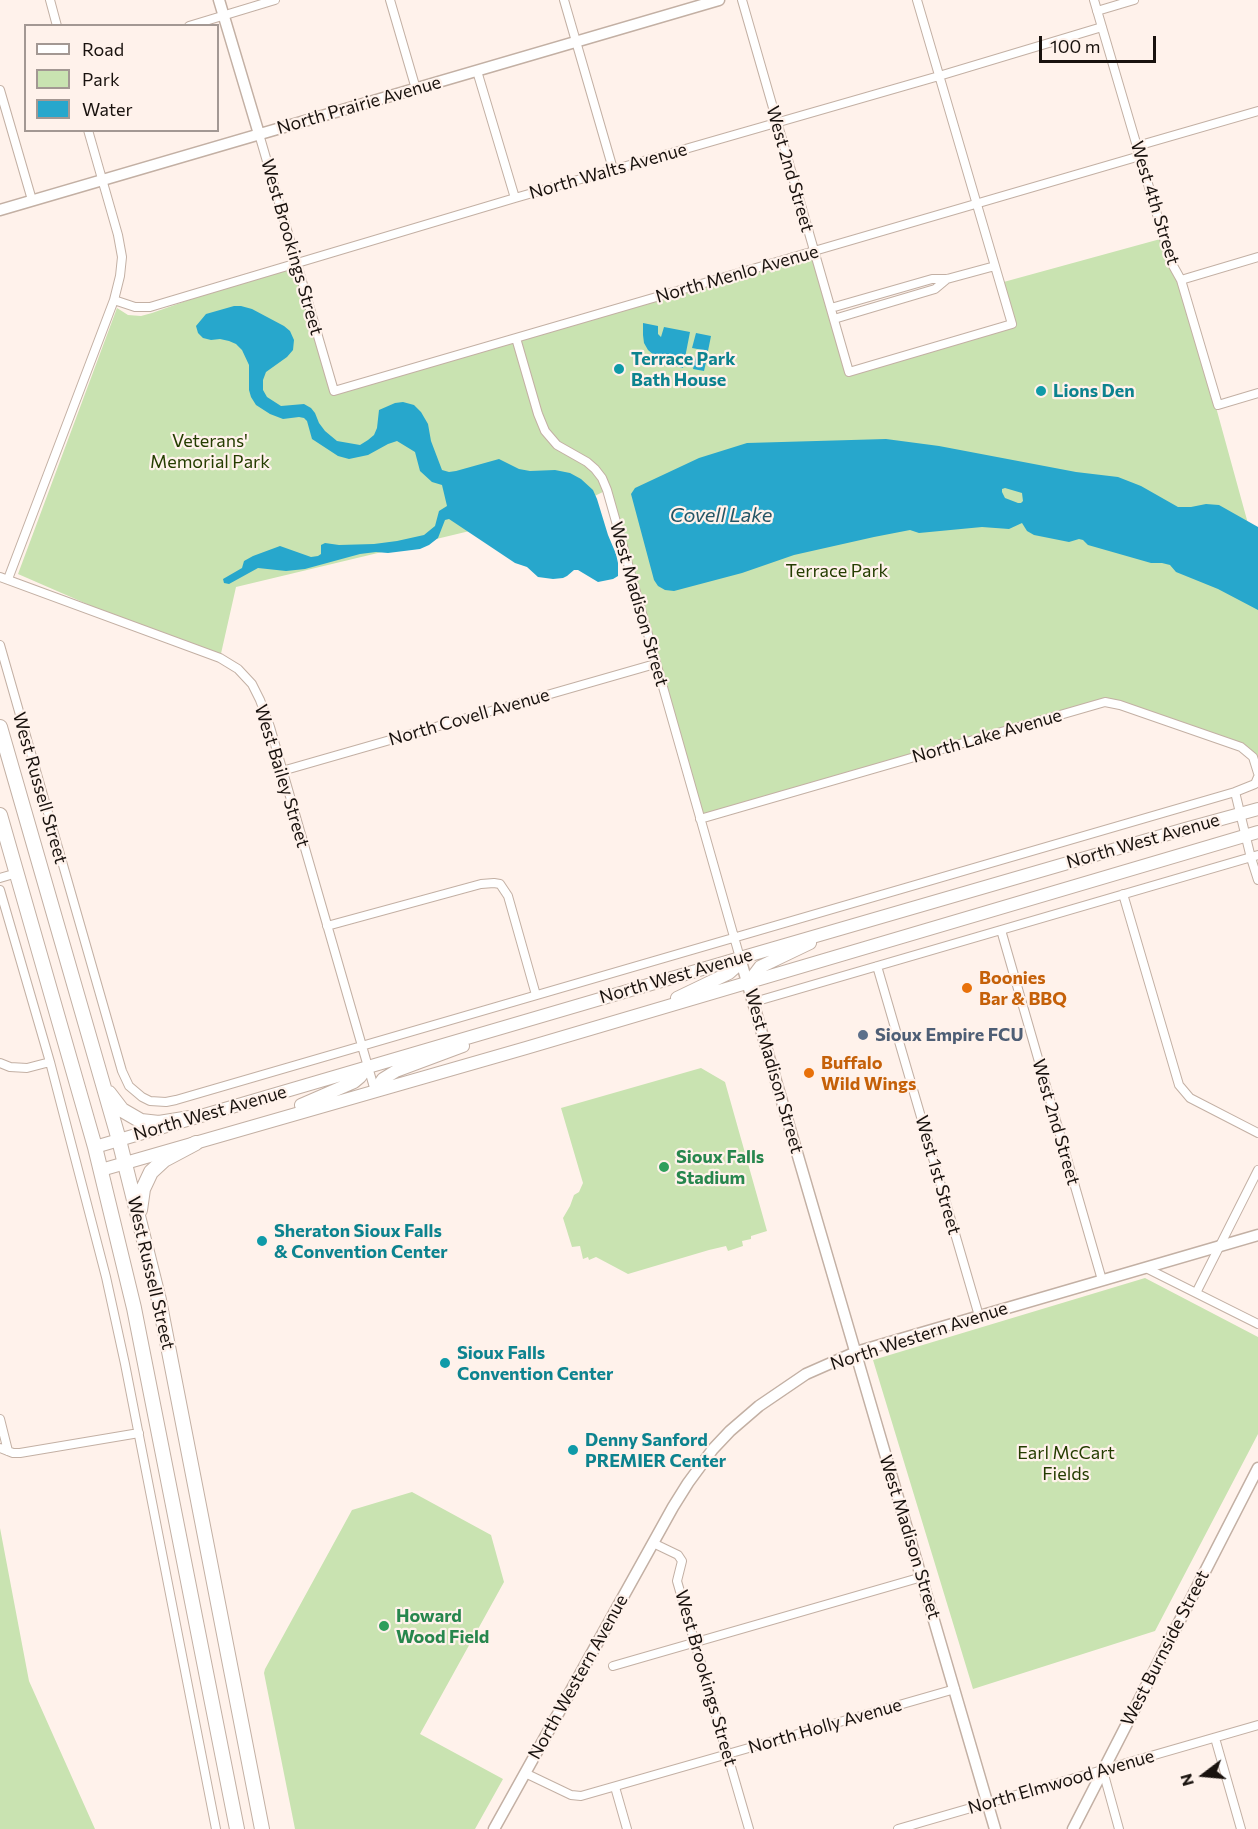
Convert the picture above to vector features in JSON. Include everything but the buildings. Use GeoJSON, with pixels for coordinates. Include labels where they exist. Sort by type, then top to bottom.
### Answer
{"type":"FeatureCollection","features":[{"type":"Feature","properties":{"kind":"highway","name":"West Russell Street"},"geometry":{"type":"LineString","coordinates":[[0,727],[119,1140],[142,1230],[169,1350],[262,1829]]}},
{"type":"Feature","properties":{"kind":"highway","name":"West Russell Street"},"geometry":{"type":"LineString","coordinates":[[0,815],[102,1170],[145,1357],[237,1829]]}},
{"type":"Feature","properties":{"kind":"highway"},"geometry":{"type":"LineString","coordinates":[[92,1045],[109,1092],[122,1110],[149,1123],[190,1118]]}},
{"type":"Feature","properties":{"kind":"highway"},"geometry":{"type":"LineString","coordinates":[[142,1230],[141,1197],[146,1180],[164,1160],[196,1143]]}},
{"type":"Feature","properties":{"kind":"main road","name":"North West Avenue"},"geometry":{"type":"LineString","coordinates":[[95,1147],[1258,809]]}},
{"type":"Feature","properties":{"kind":"main road","name":"North West Avenue"},"geometry":{"type":"LineString","coordinates":[[102,1170],[1258,832]]}},
{"type":"Feature","properties":{"kind":"main road"},"geometry":{"type":"LineString","coordinates":[[748,982],[760,967],[824,934]]}},
{"type":"Feature","properties":{"kind":"main road"},"geometry":{"type":"LineString","coordinates":[[661,1008],[690,991],[729,973],[738,965],[740,958]]}},
{"type":"Feature","properties":{"kind":"main road"},"geometry":{"type":"LineString","coordinates":[[375,1091],[383,1078],[396,1071],[466,1045],[499,1028]]}},
{"type":"Feature","properties":{"kind":"main road"},"geometry":{"type":"LineString","coordinates":[[282,1117],[286,1112],[354,1082],[368,1066]]}},
{"type":"Feature","properties":{"kind":"street"},"geometry":{"type":"LineString","coordinates":[[50,0],[56,24]]}},
{"type":"Feature","properties":{"kind":"street","name":"West Brookings Street"},"geometry":{"type":"LineString","coordinates":[[219,0],[334,391]]}},
{"type":"Feature","properties":{"kind":"street"},"geometry":{"type":"LineString","coordinates":[[195,24],[274,0]]}},
{"type":"Feature","properties":{"kind":"street"},"geometry":{"type":"LineString","coordinates":[[390,0],[416,89]]}},
{"type":"Feature","properties":{"kind":"street"},"geometry":{"type":"LineString","coordinates":[[564,0],[613,169]]}},
{"type":"Feature","properties":{"kind":"street","name":"North Prairie Avenue"},"geometry":{"type":"LineString","coordinates":[[0,210],[719,0]]}},
{"type":"Feature","properties":{"kind":"street","name":"West 2nd Street"},"geometry":{"type":"LineString","coordinates":[[742,0],[849,372],[1012,324],[994,266]]}},
{"type":"Feature","properties":{"kind":"street"},"geometry":{"type":"LineString","coordinates":[[831,308],[932,279],[947,279],[994,266],[917,0]]}},
{"type":"Feature","properties":{"kind":"street","name":"West 4th Street"},"geometry":{"type":"LineString","coordinates":[[1094,0],[1171,262],[1181,280],[1218,405],[1258,393]]}},
{"type":"Feature","properties":{"kind":"street"},"geometry":{"type":"LineString","coordinates":[[1097,11],[1134,0]]}},
{"type":"Feature","properties":{"kind":"street","name":"North Walts Avenue"},"geometry":{"type":"LineString","coordinates":[[114,300],[135,307],[150,307],[296,262],[1102,27]]}},
{"type":"Feature","properties":{"kind":"street"},"geometry":{"type":"LineString","coordinates":[[477,71],[515,198]]}},
{"type":"Feature","properties":{"kind":"street"},"geometry":{"type":"LineString","coordinates":[[0,90],[32,200]]}},
{"type":"Feature","properties":{"kind":"street"},"geometry":{"type":"LineString","coordinates":[[1137,146],[1258,111]]}},
{"type":"Feature","properties":{"kind":"street","name":"West Bailey Street"},"geometry":{"type":"LineString","coordinates":[[89,132],[121,250],[120,276],[114,300],[4,578],[220,658],[233,665],[246,677],[260,700],[270,727],[375,1091]]}},
{"type":"Feature","properties":{"kind":"street","name":"North Menlo Avenue"},"geometry":{"type":"LineString","coordinates":[[334,391],[1140,156]]}},
{"type":"Feature","properties":{"kind":"street"},"geometry":{"type":"LineString","coordinates":[[1181,280],[1258,257]]}},
{"type":"Feature","properties":{"kind":"street"},"geometry":{"type":"LineString","coordinates":[[834,319],[935,289],[947,279]]}},
{"type":"Feature","properties":{"kind":"street","name":"West Madison Street"},"geometry":{"type":"LineString","coordinates":[[516,338],[545,431],[557,445],[587,462],[602,478],[995,1829]]}},
{"type":"Feature","properties":{"kind":"street","name":"West Russell Street"},"geometry":{"type":"LineString","coordinates":[[0,645],[122,1071],[129,1086],[142,1097]]}},
{"type":"Feature","properties":{"kind":"street","name":"North Covell Avenue"},"geometry":{"type":"LineString","coordinates":[[282,771],[655,664]]}},
{"type":"Feature","properties":{"kind":"street","name":"North Lake Avenue"},"geometry":{"type":"LineString","coordinates":[[700,819],[1105,702],[1120,705],[1241,747],[1253,757],[1258,775],[1255,784],[1235,792]]}},
{"type":"Feature","properties":{"kind":"street"},"geometry":{"type":"LineString","coordinates":[[1235,792],[1245,837],[1254,856],[1258,880]]}},
{"type":"Feature","properties":{"kind":"street","name":"North West Avenue"},"geometry":{"type":"LineString","coordinates":[[142,1097],[158,1102],[176,1100],[1235,792]]}},
{"type":"Feature","properties":{"kind":"street"},"geometry":{"type":"LineString","coordinates":[[754,1002],[1254,856]]}},
{"type":"Feature","properties":{"kind":"street"},"geometry":{"type":"LineString","coordinates":[[0,878],[17,873]]}},
{"type":"Feature","properties":{"kind":"street"},"geometry":{"type":"LineString","coordinates":[[327,926],[481,884],[500,884],[508,896],[536,995]]}},
{"type":"Feature","properties":{"kind":"street"},"geometry":{"type":"LineString","coordinates":[[0,890],[50,1062],[106,1276],[216,1829]]}},
{"type":"Feature","properties":{"kind":"street"},"geometry":{"type":"LineString","coordinates":[[1123,894],[1176,1077],[1184,1094],[1258,1133]]}},
{"type":"Feature","properties":{"kind":"street","name":"West 2nd Street"},"geometry":{"type":"LineString","coordinates":[[1001,930],[1102,1280]]}},
{"type":"Feature","properties":{"kind":"street","name":"West 1st Street"},"geometry":{"type":"LineString","coordinates":[[877,966],[979,1316]]}},
{"type":"Feature","properties":{"kind":"street"},"geometry":{"type":"LineString","coordinates":[[0,1063],[10,1067],[27,1068],[50,1062]]}},
{"type":"Feature","properties":{"kind":"street"},"geometry":{"type":"LineString","coordinates":[[1196,1293],[1258,1170]]}},
{"type":"Feature","properties":{"kind":"street","name":"North Western Avenue"},"geometry":{"type":"LineString","coordinates":[[494,1829],[688,1483],[713,1449],[759,1406],[820,1367],[855,1352],[1258,1235]]}},
{"type":"Feature","properties":{"kind":"street"},"geometry":{"type":"LineString","coordinates":[[1146,1268],[1258,1324]]}},
{"type":"Feature","properties":{"kind":"street"},"geometry":{"type":"LineString","coordinates":[[0,1419],[4,1449],[13,1453],[139,1433]]}},
{"type":"Feature","properties":{"kind":"street","name":"West Burnside Street"},"geometry":{"type":"LineString","coordinates":[[1073,1829],[1258,1468]]}},
{"type":"Feature","properties":{"kind":"street","name":"West Brookings Street"},"geometry":{"type":"LineString","coordinates":[[653,1543],[678,1555],[682,1561],[677,1581],[749,1829]]}},
{"type":"Feature","properties":{"kind":"street"},"geometry":{"type":"LineString","coordinates":[[613,1666],[922,1577]]}},
{"type":"Feature","properties":{"kind":"street","name":"North Holly Avenue"},"geometry":{"type":"LineString","coordinates":[[525,1773],[571,1795],[581,1796],[955,1689]]}},
{"type":"Feature","properties":{"kind":"street","name":"North Elmwood Avenue"},"geometry":{"type":"LineString","coordinates":[[898,1829],[1258,1725]]}},
{"type":"Feature","properties":{"kind":"street"},"geometry":{"type":"LineString","coordinates":[[1215,1738],[1241,1829]]}},
{"type":"Feature","properties":{"kind":"street"},"geometry":{"type":"LineString","coordinates":[[1102,1770],[1119,1829]]}},
{"type":"Feature","properties":{"kind":"street"},"geometry":{"type":"LineString","coordinates":[[615,1787],[627,1829]]}},
{"type":"Feature","properties":{"kind":"green space","name":"Terrace Park"},"geometry":{"type":"Polygon","coordinates":[[[1164,238],[1181,280],[1258,560],[1258,774],[1251,755],[1241,747],[1105,702],[700,819],[605,491],[574,506],[236,587],[220,658],[158,635],[18,574],[117,308],[128,315],[141,316],[296,262],[334,391],[814,251],[849,372],[1011,324],[1000,283],[1164,238]]]}},
{"type":"Feature","properties":{"kind":"green space","name":"Sioux Falls Stadium"},"geometry":{"type":"Polygon","coordinates":[[[701,1068],[725,1082],[767,1231],[751,1236],[751,1239],[742,1241],[743,1246],[728,1251],[726,1246],[628,1274],[596,1257],[589,1260],[588,1257],[583,1259],[580,1246],[572,1247],[563,1218],[574,1195],[579,1192],[583,1183],[561,1108],[701,1068]]]}},
{"type":"Feature","properties":{"kind":"green space","name":"Earl McCart Fields"},"geometry":{"type":"Polygon","coordinates":[[[1145,1278],[1258,1337],[1258,1434],[1155,1631],[973,1689],[873,1360],[1145,1278]]]}},
{"type":"Feature","properties":{"kind":"green space","name":"Howard Wood Field"},"geometry":{"type":"Polygon","coordinates":[[[412,1492],[491,1535],[504,1582],[420,1734],[503,1779],[475,1829],[295,1829],[265,1669],[352,1510],[412,1492]]]}},
{"type":"Feature","properties":{"kind":"green space"},"geometry":{"type":"Polygon","coordinates":[[[0,1528],[29,1681],[95,1829],[0,1829],[0,1528]]]}},
{"type":"Feature","properties":{"kind":"water"},"geometry":{"type":"Polygon","coordinates":[[[234,306],[252,309],[290,331],[294,340],[293,350],[266,372],[263,390],[267,397],[281,406],[304,404],[311,408],[325,431],[337,441],[360,445],[374,435],[379,410],[403,402],[414,405],[428,424],[431,441],[442,470],[456,471],[499,459],[519,469],[555,470],[570,473],[581,479],[593,490],[597,499],[616,554],[618,576],[598,582],[574,570],[563,578],[538,577],[527,567],[515,563],[449,519],[445,520],[438,538],[420,549],[360,554],[305,569],[286,571],[258,568],[229,584],[224,583],[223,579],[242,568],[244,561],[280,546],[311,557],[321,554],[321,545],[325,543],[374,544],[424,535],[435,526],[439,511],[447,506],[442,485],[432,482],[420,471],[415,452],[397,441],[368,455],[349,459],[338,456],[312,439],[304,418],[283,419],[256,405],[249,390],[249,365],[242,350],[229,341],[203,338],[196,326],[206,314],[234,306]]]}},
{"type":"Feature","properties":{"kind":"water"},"geometry":{"type":"Polygon","coordinates":[[[643,323],[658,326],[658,334],[661,337],[664,327],[690,332],[683,368],[662,362],[648,350],[644,343],[643,323]]]}},
{"type":"Feature","properties":{"kind":"water"},"geometry":{"type":"Polygon","coordinates":[[[696,333],[711,336],[708,351],[692,348],[696,333]]]}},
{"type":"Feature","properties":{"kind":"water"},"geometry":{"type":"Polygon","coordinates":[[[696,356],[707,358],[704,371],[693,369],[696,356]]]}},
{"type":"Feature","properties":{"kind":"water","name":"Covell Lake"},"geometry":{"type":"Polygon","coordinates":[[[886,439],[939,446],[1076,472],[1118,477],[1141,486],[1178,507],[1219,505],[1258,527],[1258,610],[1218,589],[1176,572],[1170,565],[1151,563],[1088,545],[1079,539],[1069,542],[1034,535],[1027,531],[1022,523],[1009,529],[982,527],[919,533],[910,530],[794,555],[742,573],[674,591],[658,586],[654,580],[631,494],[635,488],[699,458],[747,443],[886,439]],[[1002,489],[1005,498],[1018,503],[1023,501],[1022,493],[1002,489]]]}},
{"type":"Feature","properties":{"kind":"place","name":"Terrace Park Bath House"},"geometry":{"type":"Point","coordinates":[619,369]}},
{"type":"Feature","properties":{"kind":"place","name":"Lions Den"},"geometry":{"type":"Point","coordinates":[1041,391]}},
{"type":"Feature","properties":{"kind":"place","name":"Boonies Bar & BBQ"},"geometry":{"type":"Point","coordinates":[967,988]}},
{"type":"Feature","properties":{"kind":"place","name":"Sioux Empire FCU"},"geometry":{"type":"Point","coordinates":[863,1035]}},
{"type":"Feature","properties":{"kind":"place","name":"Buffalo Wild Wings"},"geometry":{"type":"Point","coordinates":[809,1073]}},
{"type":"Feature","properties":{"kind":"place","name":"Sioux Falls Stadium"},"geometry":{"type":"Point","coordinates":[664,1167]}},
{"type":"Feature","properties":{"kind":"place","name":"Sheraton Sioux Falls & Convention Center"},"geometry":{"type":"Point","coordinates":[262,1241]}},
{"type":"Feature","properties":{"kind":"place","name":"Sioux Falls Convention Center"},"geometry":{"type":"Point","coordinates":[445,1363]}},
{"type":"Feature","properties":{"kind":"place","name":"Denny Sanford PREMIER Center"},"geometry":{"type":"Point","coordinates":[573,1450]}},
{"type":"Feature","properties":{"kind":"place","name":"Howard Wood Field"},"geometry":{"type":"Point","coordinates":[384,1626]}},
{"type":"Feature","properties":{"kind":"park label","name":"Veterans' Memorial Park"},"geometry":{"type":"Point","coordinates":[210,451]}}]}
